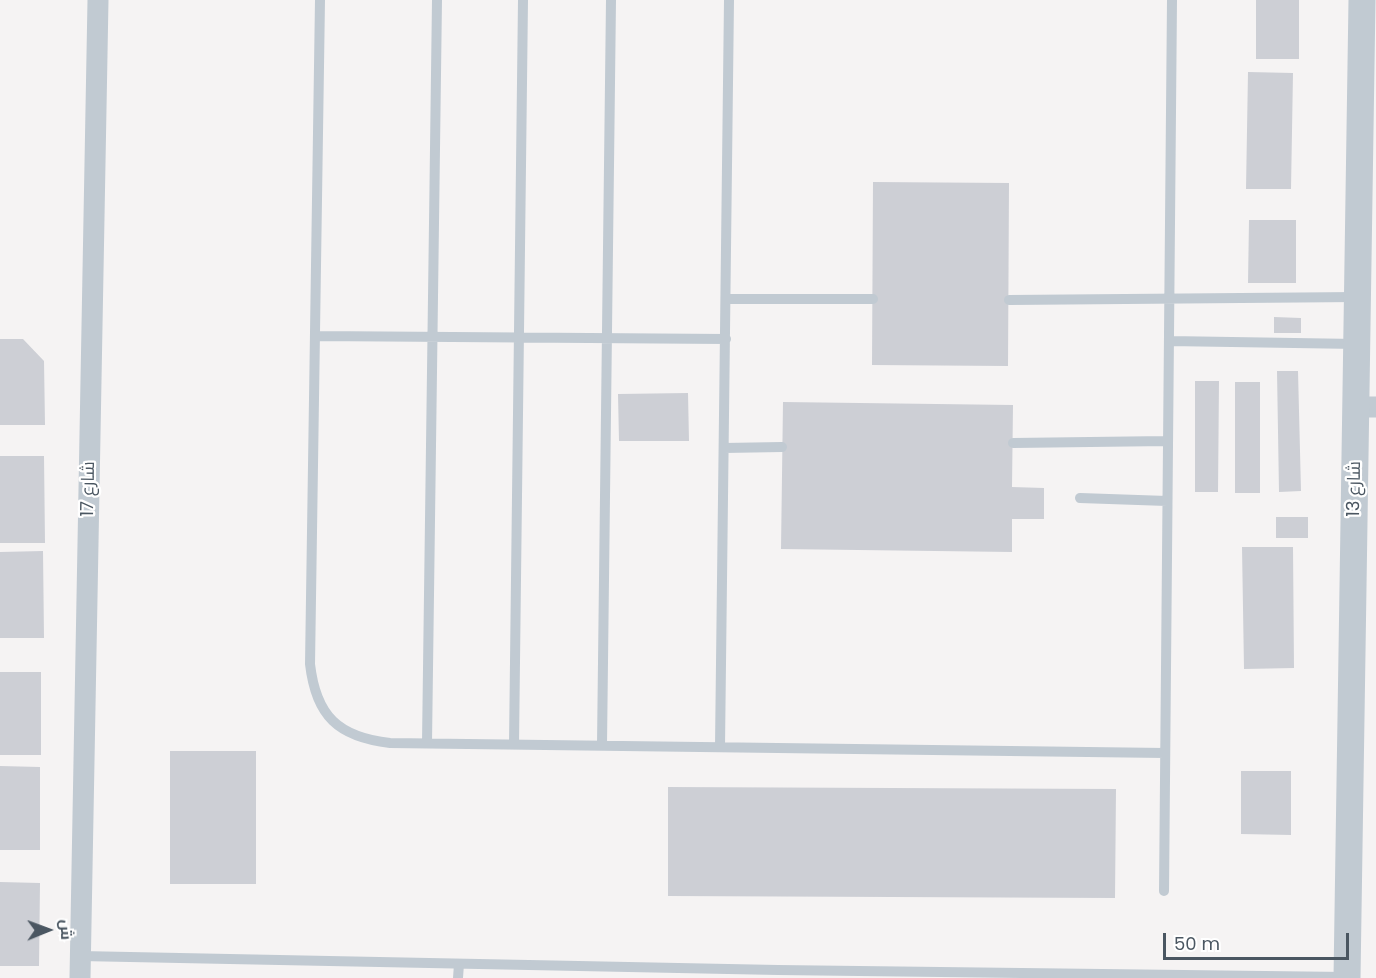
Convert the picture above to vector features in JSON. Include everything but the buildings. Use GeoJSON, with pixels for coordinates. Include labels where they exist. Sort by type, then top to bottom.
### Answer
{"type":"FeatureCollection","features":[{"type":"Feature","properties":{"kind":"street","name":"شارع 17"},"geometry":{"type":"LineString","coordinates":[[80,978],[98,0]]}},
{"type":"Feature","properties":{"kind":"street","name":"شارع 13"},"geometry":{"type":"LineString","coordinates":[[1347,977],[1366,407],[1357,344],[1367,14]]}},
{"type":"Feature","properties":{"kind":"lane"},"geometry":{"type":"LineString","coordinates":[[320,0],[310,664],[313,689],[324,712],[342,730],[365,740],[427,743],[1165,753]]}},
{"type":"Feature","properties":{"kind":"lane"},"geometry":{"type":"LineString","coordinates":[[427,743],[437,0]]}},
{"type":"Feature","properties":{"kind":"lane"},"geometry":{"type":"LineString","coordinates":[[514,744],[523,0]]}},
{"type":"Feature","properties":{"kind":"lane"},"geometry":{"type":"LineString","coordinates":[[602,744],[611,0]]}},
{"type":"Feature","properties":{"kind":"lane"},"geometry":{"type":"LineString","coordinates":[[720,746],[729,0]]}},
{"type":"Feature","properties":{"kind":"lane"},"geometry":{"type":"LineString","coordinates":[[1164,891],[1172,0]]}},
{"type":"Feature","properties":{"kind":"lane"},"geometry":{"type":"LineString","coordinates":[[1009,300],[1358,297]]}},
{"type":"Feature","properties":{"kind":"lane"},"geometry":{"type":"LineString","coordinates":[[726,299],[873,299]]}},
{"type":"Feature","properties":{"kind":"lane"},"geometry":{"type":"LineString","coordinates":[[315,336],[726,339]]}},
{"type":"Feature","properties":{"kind":"lane"},"geometry":{"type":"LineString","coordinates":[[1169,341],[1357,344]]}},
{"type":"Feature","properties":{"kind":"lane"},"geometry":{"type":"LineString","coordinates":[[1013,443],[1167,441]]}},
{"type":"Feature","properties":{"kind":"lane"},"geometry":{"type":"LineString","coordinates":[[724,448],[782,447]]}},
{"type":"Feature","properties":{"kind":"lane"},"geometry":{"type":"LineString","coordinates":[[1080,498],[1167,501]]}},
{"type":"Feature","properties":{"kind":"lane"},"geometry":{"type":"LineString","coordinates":[[80,956],[459,964],[642,973],[1347,977]]}},
{"type":"Feature","properties":{"kind":"lane"},"geometry":{"type":"LineString","coordinates":[[458,978],[459,964]]}}]}
